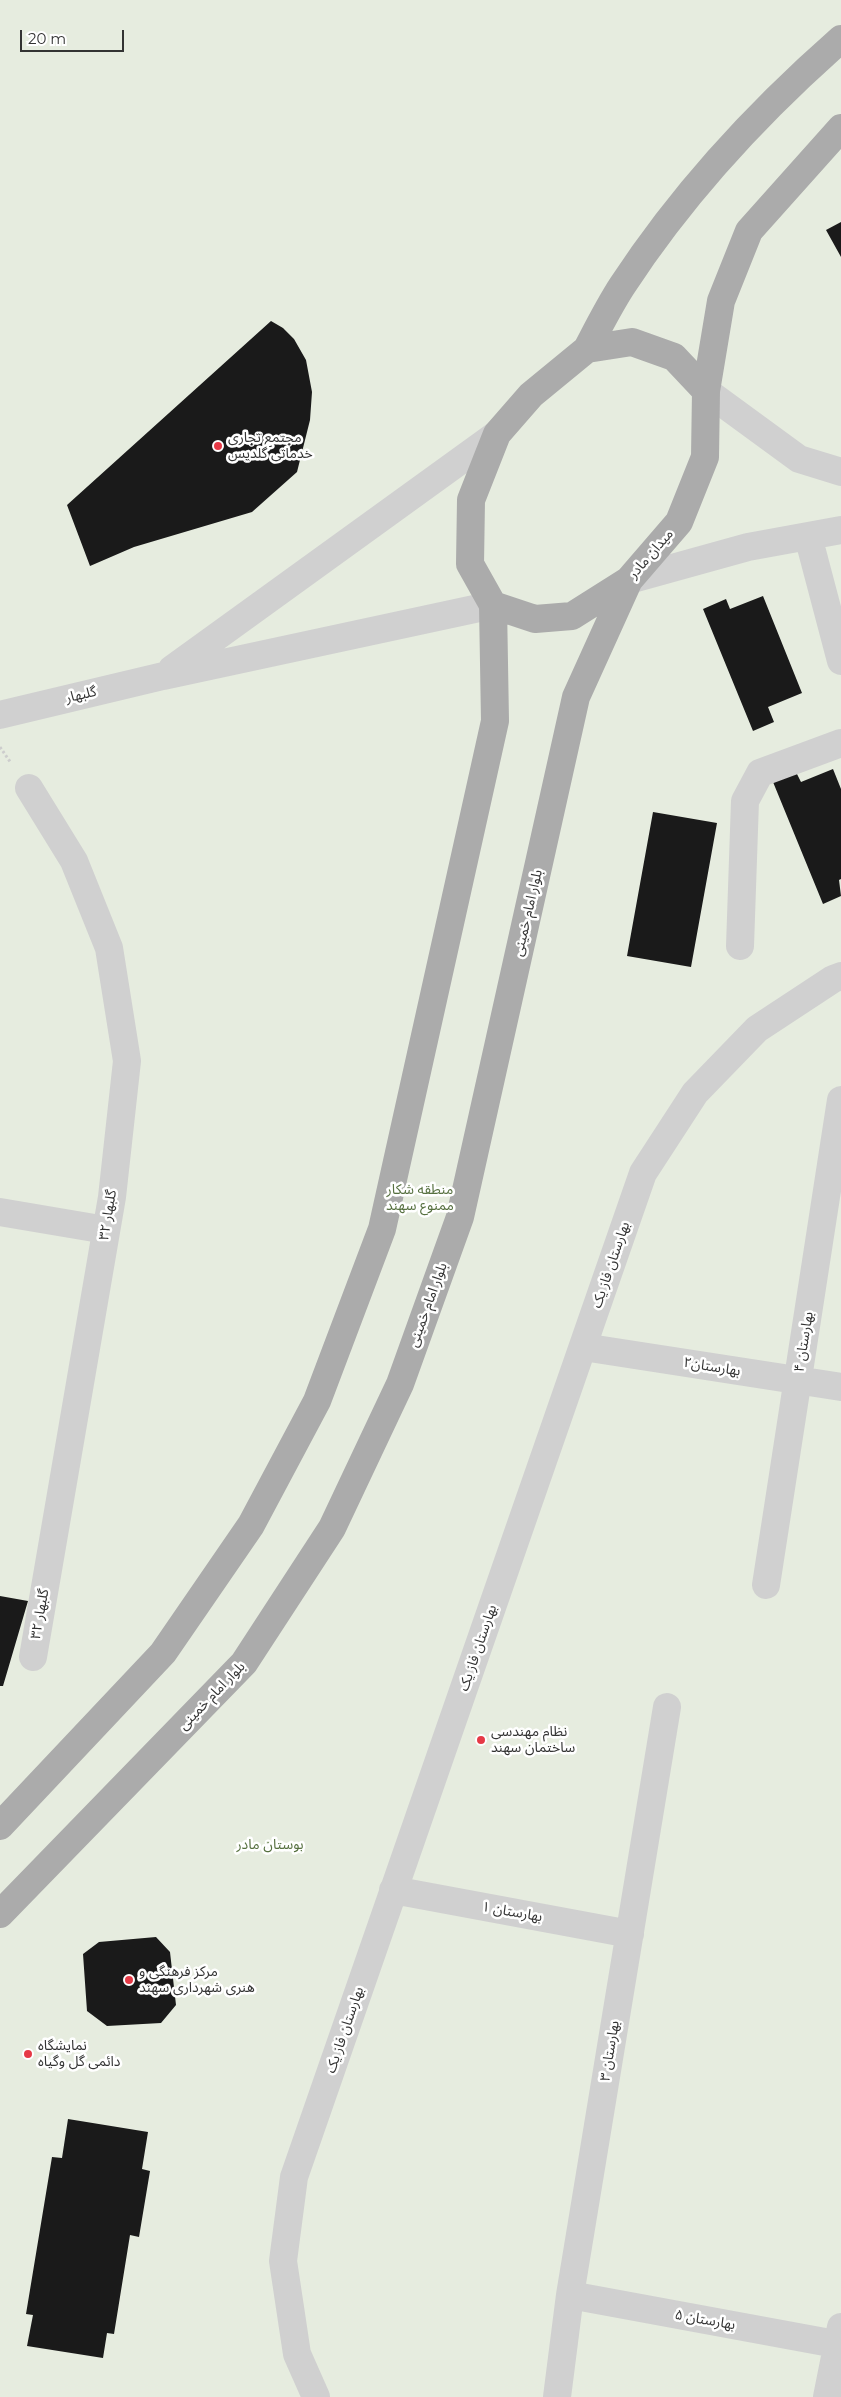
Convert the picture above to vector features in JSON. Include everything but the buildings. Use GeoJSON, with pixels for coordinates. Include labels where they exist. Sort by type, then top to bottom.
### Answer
{"type":"FeatureCollection","features":[{"type":"Feature","properties":{"kind":"main road"},"geometry":{"type":"LineString","coordinates":[[0,1826],[163,1653],[251,1525],[317,1402],[382,1229],[495,721],[492,605],[470,564],[471,500],[497,434],[531,395],[587,349],[622,286],[697,183],[804,71],[841,39]]}},
{"type":"Feature","properties":{"kind":"main road","name":"میدان مادر"},"geometry":{"type":"LineString","coordinates":[[492,605],[535,619],[572,616],[629,580],[679,522],[705,457],[706,391],[721,301],[749,231],[841,128]]}},
{"type":"Feature","properties":{"kind":"main road"},"geometry":{"type":"LineString","coordinates":[[587,349],[632,342],[674,357],[706,391]]}},
{"type":"Feature","properties":{"kind":"main road","name":"بلوار امام خمینی"},"geometry":{"type":"LineString","coordinates":[[0,1914],[244,1663],[332,1528],[400,1384],[460,1217],[576,697],[629,580]]}},
{"type":"Feature","properties":{"kind":"street"},"geometry":{"type":"LineString","coordinates":[[706,391],[799,459],[841,472]]}},
{"type":"Feature","properties":{"kind":"street"},"geometry":{"type":"LineString","coordinates":[[163,676],[497,434]]}},
{"type":"Feature","properties":{"kind":"street"},"geometry":{"type":"LineString","coordinates":[[629,580],[748,548],[841,530]]}},
{"type":"Feature","properties":{"kind":"street"},"geometry":{"type":"LineString","coordinates":[[808,536],[841,661]]}},
{"type":"Feature","properties":{"kind":"street","name":"گلبهار"},"geometry":{"type":"LineString","coordinates":[[0,715],[163,676],[492,605]]}},
{"type":"Feature","properties":{"kind":"street"},"geometry":{"type":"LineString","coordinates":[[740,946],[745,801],[760,773],[841,743]]}},
{"type":"Feature","properties":{"kind":"street","name":"گلبهار ۳۲"},"geometry":{"type":"LineString","coordinates":[[29,788],[74,861],[109,948],[127,1061],[106,1230],[33,1657]]}},
{"type":"Feature","properties":{"kind":"street","name":"بهارستان فاز یک"},"geometry":{"type":"LineString","coordinates":[[316,2397],[297,2354],[283,2261],[294,2177],[643,1173],[695,1093],[758,1029],[833,979],[841,976]]}},
{"type":"Feature","properties":{"kind":"street","name":"بهارستان ۴"},"geometry":{"type":"LineString","coordinates":[[766,1585],[841,1100]]}},
{"type":"Feature","properties":{"kind":"street"},"geometry":{"type":"LineString","coordinates":[[0,1212],[106,1230]]}},
{"type":"Feature","properties":{"kind":"street","name":"بهارستان۲"},"geometry":{"type":"LineString","coordinates":[[583,1347],[841,1387]]}},
{"type":"Feature","properties":{"kind":"street","name":"بهارستان ۳"},"geometry":{"type":"LineString","coordinates":[[557,2397],[570,2295],[667,1706]]}},
{"type":"Feature","properties":{"kind":"street","name":"بهارستان ۱"},"geometry":{"type":"LineString","coordinates":[[393,1890],[630,1934]]}},
{"type":"Feature","properties":{"kind":"street","name":"بهارستان ۵"},"geometry":{"type":"LineString","coordinates":[[570,2295],[840,2338]]}},
{"type":"Feature","properties":{"kind":"street"},"geometry":{"type":"LineString","coordinates":[[828,2397],[840,2338]]}},
{"type":"Feature","properties":{"kind":"green space","name":"منطقه شکار ممنوع سهند"},"geometry":{"type":"Polygon","coordinates":[[[0,0],[841,0],[841,2397],[0,2397],[0,0]]]}},
{"type":"Feature","properties":{"kind":"place","name":"مجتمع تجاری خدماتی گلدیس"},"geometry":{"type":"Point","coordinates":[218,446]}},
{"type":"Feature","properties":{"kind":"place","name":"نظام مهندسی ساختمان سهند"},"geometry":{"type":"Point","coordinates":[481,1740]}},
{"type":"Feature","properties":{"kind":"place","name":"مرکز فرهنگی و هنری شهرداری سهند"},"geometry":{"type":"Point","coordinates":[129,1980]}},
{"type":"Feature","properties":{"kind":"place","name":"نمایشگاه دائمی گل وگیاه"},"geometry":{"type":"Point","coordinates":[28,2054]}},
{"type":"Feature","properties":{"kind":"park label","name":"بوستان مادر"},"geometry":{"type":"Point","coordinates":[270,1845]}}]}
